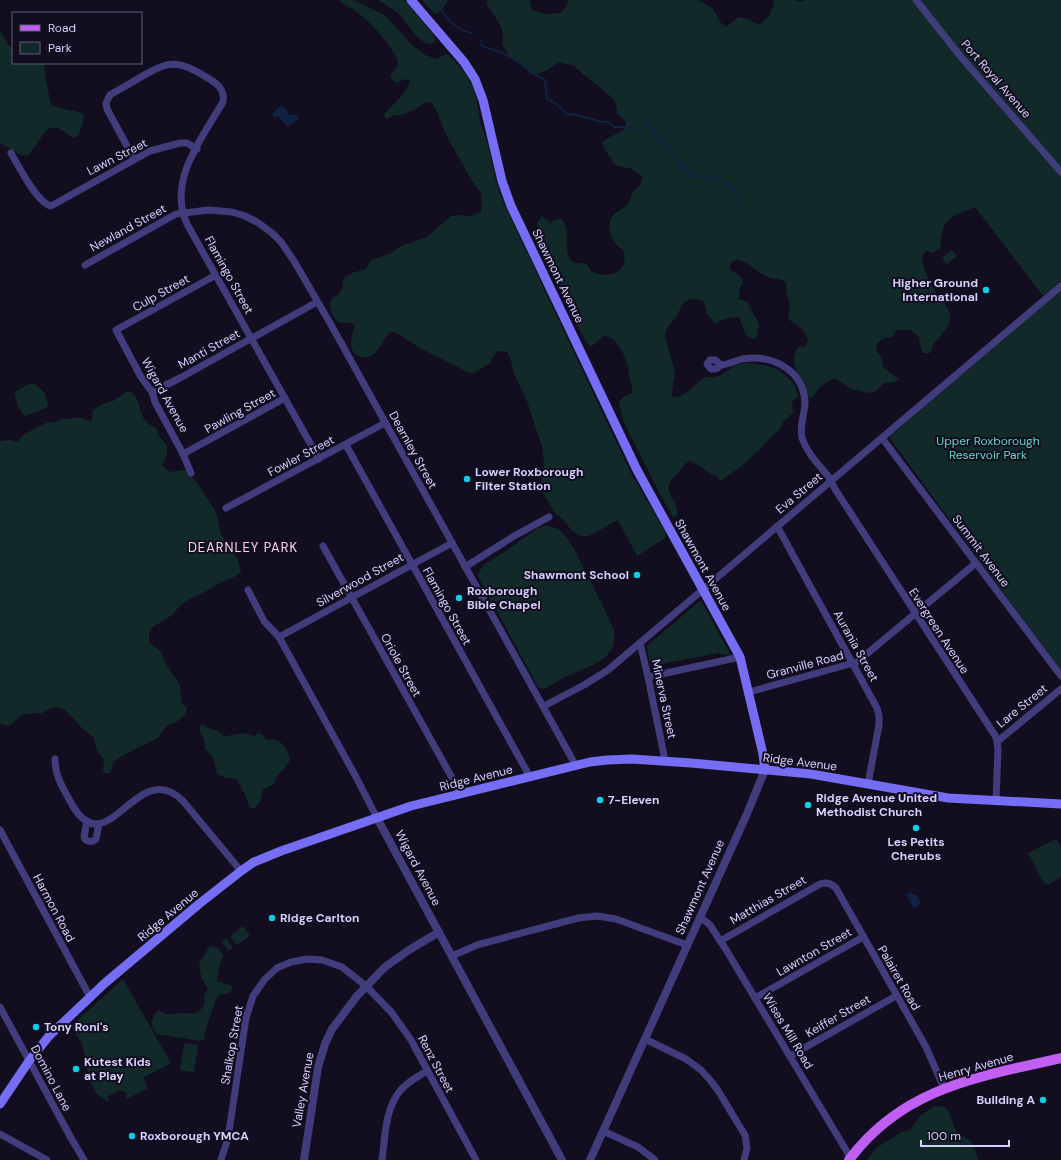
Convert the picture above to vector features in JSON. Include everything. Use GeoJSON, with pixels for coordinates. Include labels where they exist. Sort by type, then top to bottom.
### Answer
{"type":"FeatureCollection","features":[{"type":"Feature","properties":{"kind":"main road","name":"Shawmont Avenue"},"geometry":{"type":"LineString","coordinates":[[411,0],[464,62],[475,79],[484,100],[502,181],[511,206],[637,470],[740,657],[749,692],[765,770]]}},
{"type":"Feature","properties":{"kind":"main road","name":"Ridge Avenue"},"geometry":{"type":"LineString","coordinates":[[0,1104],[29,1061],[55,1029],[163,934],[254,862],[269,855],[411,806],[576,766],[614,759],[665,760],[815,775],[941,798],[1061,804]]}},
{"type":"Feature","properties":{"kind":"main road","name":"Henry Avenue"},"geometry":{"type":"LineString","coordinates":[[851,1159],[868,1138],[898,1114],[915,1102],[944,1088],[968,1080],[1061,1058]]}},
{"type":"Feature","properties":{"kind":"street","name":"Port Royal Avenue"},"geometry":{"type":"LineString","coordinates":[[916,0],[960,57],[1061,172]]}},
{"type":"Feature","properties":{"kind":"street","name":"Flamingo Street"},"geometry":{"type":"LineString","coordinates":[[134,159],[111,117],[106,103],[110,95],[145,74],[166,64],[176,64],[189,68],[211,80],[222,90],[224,96],[223,102],[188,163],[184,176],[182,192],[183,213],[187,224],[319,459]]}},
{"type":"Feature","properties":{"kind":"street","name":"Lawn Street"},"geometry":{"type":"LineString","coordinates":[[11,153],[30,185],[43,202],[50,206],[150,151],[180,143],[187,144],[196,149]]}},
{"type":"Feature","properties":{"kind":"street","name":"Dearnley Street"},"geometry":{"type":"LineString","coordinates":[[183,213],[202,210],[226,211],[245,216],[277,237],[286,248],[544,706],[576,766]]}},
{"type":"Feature","properties":{"kind":"street","name":"Newland Street"},"geometry":{"type":"LineString","coordinates":[[85,265],[175,215],[183,213]]}},
{"type":"Feature","properties":{"kind":"street","name":"Culp Street"},"geometry":{"type":"LineString","coordinates":[[116,330],[216,275]]}},
{"type":"Feature","properties":{"kind":"street","name":"Eva Street"},"geometry":{"type":"LineString","coordinates":[[544,706],[600,675],[640,643],[1061,286]]}},
{"type":"Feature","properties":{"kind":"street","name":"Manti Street"},"geometry":{"type":"LineString","coordinates":[[152,392],[317,302]]}},
{"type":"Feature","properties":{"kind":"street","name":"Wigard Avenue"},"geometry":{"type":"LineString","coordinates":[[116,330],[141,377],[152,392],[155,402],[183,454],[191,473]]}},
{"type":"Feature","properties":{"kind":"street","name":"Evergreen Avenue"},"geometry":{"type":"LineString","coordinates":[[722,365],[742,359],[761,359],[776,362],[788,368],[797,379],[804,395],[801,426],[804,442],[814,460],[828,476],[915,614],[998,741]]}},
{"type":"Feature","properties":{"kind":"street","name":"Pawling Street"},"geometry":{"type":"LineString","coordinates":[[183,454],[285,398]]}},
{"type":"Feature","properties":{"kind":"street","name":"Fowler Street"},"geometry":{"type":"LineString","coordinates":[[226,508],[385,423]]}},
{"type":"Feature","properties":{"kind":"street","name":"Summit Avenue"},"geometry":{"type":"LineString","coordinates":[[882,438],[1061,676]]}},
{"type":"Feature","properties":{"kind":"street","name":"Flamingo Street"},"geometry":{"type":"LineString","coordinates":[[346,445],[530,777]]}},
{"type":"Feature","properties":{"kind":"street"},"geometry":{"type":"LineString","coordinates":[[466,567],[514,536],[549,517]]}},
{"type":"Feature","properties":{"kind":"street","name":"Aurania Street"},"geometry":{"type":"LineString","coordinates":[[777,526],[876,704],[879,716],[879,725],[868,784]]}},
{"type":"Feature","properties":{"kind":"street","name":"Silverwood Street"},"geometry":{"type":"LineString","coordinates":[[279,637],[452,543]]}},
{"type":"Feature","properties":{"kind":"street","name":"Oriole Street"},"geometry":{"type":"LineString","coordinates":[[323,546],[461,794]]}},
{"type":"Feature","properties":{"kind":"street","name":"Granville Road"},"geometry":{"type":"LineString","coordinates":[[749,692],[853,663],[861,659],[976,562]]}},
{"type":"Feature","properties":{"kind":"street","name":"Wigard Avenue"},"geometry":{"type":"LineString","coordinates":[[248,590],[262,618],[279,637],[356,776],[377,818],[562,1160]]}},
{"type":"Feature","properties":{"kind":"street","name":"Minerva Street"},"geometry":{"type":"LineString","coordinates":[[640,643],[665,760]]}},
{"type":"Feature","properties":{"kind":"street"},"geometry":{"type":"LineString","coordinates":[[648,677],[740,657]]}},
{"type":"Feature","properties":{"kind":"street","name":"Lare Street"},"geometry":{"type":"LineString","coordinates":[[998,741],[1061,689]]}},
{"type":"Feature","properties":{"kind":"street"},"geometry":{"type":"LineString","coordinates":[[996,801],[998,741]]}},
{"type":"Feature","properties":{"kind":"street"},"geometry":{"type":"LineString","coordinates":[[55,759],[57,778],[74,810],[81,818],[99,824],[111,820],[146,792],[156,790],[171,792],[183,801],[241,872]]}},
{"type":"Feature","properties":{"kind":"street","name":"Shawmont Avenue"},"geometry":{"type":"LineString","coordinates":[[590,1160],[688,945],[765,770]]}},
{"type":"Feature","properties":{"kind":"street"},"geometry":{"type":"LineString","coordinates":[[87,821],[84,837],[89,842],[96,839],[99,824]]}},
{"type":"Feature","properties":{"kind":"street","name":"Harmon Road"},"geometry":{"type":"LineString","coordinates":[[0,830],[90,997]]}},
{"type":"Feature","properties":{"kind":"street","name":"Palairet Road"},"geometry":{"type":"LineString","coordinates":[[829,883],[836,888],[930,1054],[944,1088]]}},
{"type":"Feature","properties":{"kind":"street","name":"Matthias Street"},"geometry":{"type":"LineString","coordinates":[[720,941],[820,884],[829,883]]}},
{"type":"Feature","properties":{"kind":"street"},"geometry":{"type":"LineString","coordinates":[[452,956],[467,948],[484,943],[578,918],[597,916],[620,921],[688,945]]}},
{"type":"Feature","properties":{"kind":"street","name":"Wises Mill Road"},"geometry":{"type":"LineString","coordinates":[[700,917],[710,925],[720,941],[851,1159]]}},
{"type":"Feature","properties":{"kind":"street","name":"Valley Avenue"},"geometry":{"type":"LineString","coordinates":[[304,1160],[318,1070],[324,1046],[338,1021],[366,986],[385,967],[439,932]]}},
{"type":"Feature","properties":{"kind":"street","name":"Lawnton Street"},"geometry":{"type":"LineString","coordinates":[[755,998],[863,937]]}},
{"type":"Feature","properties":{"kind":"street","name":"Shalkop Street"},"geometry":{"type":"LineString","coordinates":[[221,1160],[228,1138],[248,1010],[253,996],[260,984],[270,973],[284,965],[300,960],[314,959],[329,962],[342,967],[366,986]]}},
{"type":"Feature","properties":{"kind":"street","name":"Renz Street"},"geometry":{"type":"LineString","coordinates":[[366,986],[397,1019],[411,1040],[476,1160]]}},
{"type":"Feature","properties":{"kind":"street","name":"Keiffer Street"},"geometry":{"type":"LineString","coordinates":[[790,1056],[896,996]]}},
{"type":"Feature","properties":{"kind":"street","name":"Domino Lane"},"geometry":{"type":"LineString","coordinates":[[0,1007],[84,1160]]}},
{"type":"Feature","properties":{"kind":"street"},"geometry":{"type":"LineString","coordinates":[[645,1039],[686,1059],[701,1070],[710,1080],[745,1135],[747,1148],[744,1160]]}},
{"type":"Feature","properties":{"kind":"street"},"geometry":{"type":"LineString","coordinates":[[382,1160],[389,1116],[393,1102],[404,1086],[427,1071]]}},
{"type":"Feature","properties":{"kind":"street"},"geometry":{"type":"LineString","coordinates":[[603,1131],[638,1148],[656,1160]]}},
{"type":"Feature","properties":{"kind":"street"},"geometry":{"type":"LineString","coordinates":[[0,1134],[47,1160]]}},
{"type":"Feature","properties":{"kind":"green space"},"geometry":{"type":"Polygon","coordinates":[[[339,0],[353,0],[386,16],[411,44],[425,55],[437,59],[446,54],[449,55],[463,70],[472,85],[476,96],[480,121],[487,141],[497,185],[505,206],[631,473],[665,531],[665,538],[637,556],[618,520],[589,536],[583,537],[572,531],[563,519],[556,514],[541,490],[544,466],[543,450],[527,401],[515,376],[508,353],[498,351],[490,363],[474,373],[470,373],[420,348],[395,332],[390,332],[375,353],[367,357],[361,357],[354,353],[351,346],[355,327],[351,323],[338,322],[333,315],[330,304],[333,298],[341,291],[344,278],[352,273],[366,269],[371,260],[391,253],[401,246],[427,237],[451,216],[471,216],[481,212],[482,207],[481,193],[472,181],[446,135],[432,103],[425,102],[418,108],[401,115],[394,115],[387,119],[385,118],[385,113],[407,89],[410,81],[405,79],[396,83],[391,78],[391,75],[397,67],[398,61],[391,48],[368,22],[357,12],[339,0]]]}},
{"type":"Feature","properties":{"kind":"green space"},"geometry":{"type":"Polygon","coordinates":[[[378,0],[404,0],[433,34],[435,40],[433,43],[428,44],[424,42],[414,33],[399,14],[378,0]]]}},
{"type":"Feature","properties":{"kind":"green space"},"geometry":{"type":"Polygon","coordinates":[[[422,0],[448,0],[442,10],[437,14],[433,12],[422,0]]]}},
{"type":"Feature","properties":{"kind":"green space"},"geometry":{"type":"Polygon","coordinates":[[[488,0],[530,0],[532,10],[545,14],[561,13],[567,5],[568,0],[699,0],[713,9],[721,23],[726,27],[739,17],[749,19],[754,23],[760,24],[770,15],[771,10],[774,7],[773,0],[795,0],[799,2],[805,0],[1061,0],[1061,281],[1043,296],[975,207],[954,216],[944,227],[940,249],[932,253],[926,251],[922,256],[923,266],[927,275],[936,293],[948,309],[950,316],[948,326],[933,345],[930,353],[923,353],[919,337],[912,331],[897,330],[892,337],[884,338],[877,343],[876,350],[882,359],[884,368],[898,378],[898,380],[884,383],[876,391],[870,393],[850,389],[837,379],[832,379],[820,387],[811,398],[806,394],[794,365],[795,353],[798,347],[806,346],[808,340],[802,329],[788,319],[790,306],[786,283],[762,274],[742,261],[732,261],[730,270],[739,275],[743,281],[743,284],[740,287],[739,299],[747,302],[759,324],[757,337],[753,339],[745,333],[738,317],[724,320],[716,323],[717,324],[715,323],[707,314],[704,302],[693,299],[685,302],[665,332],[675,374],[672,396],[681,396],[706,377],[716,377],[737,365],[748,363],[768,366],[780,371],[793,384],[798,396],[792,401],[793,413],[783,422],[780,429],[747,462],[722,480],[719,480],[718,477],[690,461],[685,464],[672,479],[668,488],[677,507],[676,517],[673,517],[623,421],[619,402],[623,397],[631,394],[632,389],[624,354],[615,341],[607,336],[603,336],[592,346],[587,343],[577,325],[555,275],[551,261],[540,244],[537,223],[542,216],[551,223],[554,220],[561,219],[565,224],[567,249],[570,260],[575,263],[587,264],[591,271],[603,275],[609,275],[615,273],[623,266],[625,260],[624,253],[612,239],[610,233],[610,223],[614,215],[628,204],[632,194],[641,182],[642,176],[632,169],[615,165],[604,148],[602,142],[623,130],[626,122],[617,114],[616,105],[613,99],[575,66],[559,62],[544,72],[533,74],[510,57],[502,44],[503,34],[501,28],[496,17],[486,3],[488,0]]]}},
{"type":"Feature","properties":{"kind":"green space"},"geometry":{"type":"Polygon","coordinates":[[[0,32],[12,48],[12,64],[44,64],[51,105],[84,115],[81,128],[74,138],[58,128],[49,128],[28,156],[19,154],[0,143],[0,32]]]}},
{"type":"Feature","properties":{"kind":"green space"},"geometry":{"type":"Polygon","coordinates":[[[952,250],[957,256],[947,264],[942,258],[952,250]]]}},
{"type":"Feature","properties":{"kind":"green space","name":"Upper Roxborough Reservoir Park"},"geometry":{"type":"Polygon","coordinates":[[[1061,290],[1061,671],[889,437],[1061,290]]]}},
{"type":"Feature","properties":{"kind":"green space"},"geometry":{"type":"Polygon","coordinates":[[[34,383],[45,393],[48,405],[46,408],[25,416],[18,405],[15,392],[34,383]]]}},
{"type":"Feature","properties":{"kind":"green space"},"geometry":{"type":"Polygon","coordinates":[[[130,391],[135,395],[145,420],[156,428],[159,436],[167,445],[167,454],[162,466],[170,472],[185,470],[198,484],[216,512],[221,534],[227,547],[238,560],[241,571],[234,577],[223,581],[186,601],[170,616],[151,629],[149,632],[150,643],[161,652],[166,664],[180,685],[182,703],[187,709],[180,720],[167,725],[158,738],[117,759],[113,764],[110,773],[105,773],[103,771],[104,760],[97,750],[94,738],[64,709],[54,707],[42,713],[23,714],[9,726],[0,724],[0,442],[10,440],[18,442],[23,435],[46,423],[56,422],[62,419],[77,417],[91,421],[93,411],[98,406],[113,401],[130,391]]]}},
{"type":"Feature","properties":{"kind":"green space"},"geometry":{"type":"Polygon","coordinates":[[[550,526],[562,532],[573,547],[614,630],[614,645],[606,657],[595,664],[565,677],[544,689],[537,685],[478,576],[480,570],[485,564],[538,528],[550,526]]]}},
{"type":"Feature","properties":{"kind":"green space"},"geometry":{"type":"Polygon","coordinates":[[[701,600],[731,656],[719,653],[650,666],[647,646],[701,600]]]}},
{"type":"Feature","properties":{"kind":"green space"},"geometry":{"type":"Polygon","coordinates":[[[201,725],[216,730],[223,736],[245,733],[254,736],[258,733],[263,735],[266,740],[278,741],[285,748],[290,760],[284,769],[278,774],[274,784],[263,790],[261,800],[255,808],[250,808],[237,779],[226,778],[217,774],[213,758],[205,749],[204,739],[199,730],[201,725]]]}},
{"type":"Feature","properties":{"kind":"green space"},"geometry":{"type":"Polygon","coordinates":[[[1056,839],[1061,848],[1061,877],[1048,885],[1045,885],[1028,853],[1056,839]]]}},
{"type":"Feature","properties":{"kind":"green space"},"geometry":{"type":"Polygon","coordinates":[[[243,926],[250,936],[237,945],[230,936],[243,926]]]}},
{"type":"Feature","properties":{"kind":"green space"},"geometry":{"type":"Polygon","coordinates":[[[226,938],[233,948],[228,951],[222,941],[226,938]]]}},
{"type":"Feature","properties":{"kind":"green space"},"geometry":{"type":"Polygon","coordinates":[[[210,946],[218,948],[223,956],[219,967],[217,981],[232,986],[230,993],[221,994],[217,997],[206,1028],[204,1040],[200,1041],[157,1034],[153,1028],[152,1022],[158,1010],[168,1014],[193,1014],[200,1011],[204,1005],[204,996],[208,989],[201,977],[199,963],[210,946]]]}},
{"type":"Feature","properties":{"kind":"green space"},"geometry":{"type":"Polygon","coordinates":[[[123,979],[171,1063],[143,1078],[148,1088],[127,1099],[125,1098],[127,1093],[120,1090],[107,1097],[108,1102],[97,1094],[91,1084],[82,1044],[71,1026],[123,979]]]}},
{"type":"Feature","properties":{"kind":"green space"},"geometry":{"type":"Polygon","coordinates":[[[184,1043],[198,1045],[194,1072],[180,1070],[184,1043]]]}},
{"type":"Feature","properties":{"kind":"green space"},"geometry":{"type":"Polygon","coordinates":[[[935,1106],[945,1107],[958,1133],[969,1140],[973,1145],[978,1160],[867,1160],[876,1148],[902,1132],[910,1130],[921,1115],[935,1106]]]}},
{"type":"Feature","properties":{"kind":"water"},"geometry":{"type":"Polygon","coordinates":[[[282,105],[290,115],[298,115],[298,121],[295,121],[288,127],[278,116],[275,118],[272,114],[282,105]]]}},
{"type":"Feature","properties":{"kind":"water"},"geometry":{"type":"Polygon","coordinates":[[[911,892],[913,895],[916,894],[921,904],[914,908],[906,895],[911,892]]]}},
{"type":"Feature","properties":{"kind":"waterway"},"geometry":{"type":"LineString","coordinates":[[434,0],[445,16],[454,25],[459,29],[472,33]]}},
{"type":"Feature","properties":{"kind":"waterway"},"geometry":{"type":"LineString","coordinates":[[481,40],[482,46],[505,54],[527,68],[530,72],[545,80],[547,99],[555,103],[567,114],[608,122],[614,127],[641,129],[647,122],[649,123],[657,138],[678,160],[680,167],[689,170],[692,176],[706,176],[714,178],[727,185],[735,192],[741,206]]}},
{"type":"Feature","properties":{"kind":"place","name":"Higher Ground International"},"geometry":{"type":"Point","coordinates":[986,290]}},
{"type":"Feature","properties":{"kind":"place","name":"Lower Roxborough Filter Station"},"geometry":{"type":"Point","coordinates":[467,479]}},
{"type":"Feature","properties":{"kind":"place","name":"Shawmont School"},"geometry":{"type":"Point","coordinates":[637,575]}},
{"type":"Feature","properties":{"kind":"place","name":"Roxborough Bible Chapel"},"geometry":{"type":"Point","coordinates":[459,598]}},
{"type":"Feature","properties":{"kind":"place","name":"7-Eleven"},"geometry":{"type":"Point","coordinates":[600,800]}},
{"type":"Feature","properties":{"kind":"place","name":"Ridge Avenue United Methodist Church"},"geometry":{"type":"Point","coordinates":[808,805]}},
{"type":"Feature","properties":{"kind":"place","name":"Les Petits Cherubs"},"geometry":{"type":"Point","coordinates":[916,828]}},
{"type":"Feature","properties":{"kind":"place","name":"Ridge Carlton"},"geometry":{"type":"Point","coordinates":[272,918]}},
{"type":"Feature","properties":{"kind":"place","name":"Tony Roni's"},"geometry":{"type":"Point","coordinates":[36,1027]}},
{"type":"Feature","properties":{"kind":"place","name":"Kutest Kids at Play"},"geometry":{"type":"Point","coordinates":[76,1069]}},
{"type":"Feature","properties":{"kind":"place","name":"Building A"},"geometry":{"type":"Point","coordinates":[1043,1100]}},
{"type":"Feature","properties":{"kind":"place","name":"Roxborough YMCA"},"geometry":{"type":"Point","coordinates":[132,1136]}},
{"type":"Feature","properties":{"kind":"district","name":"DEARNLEY PARK"},"geometry":{"type":"Point","coordinates":[243,547]}}]}
